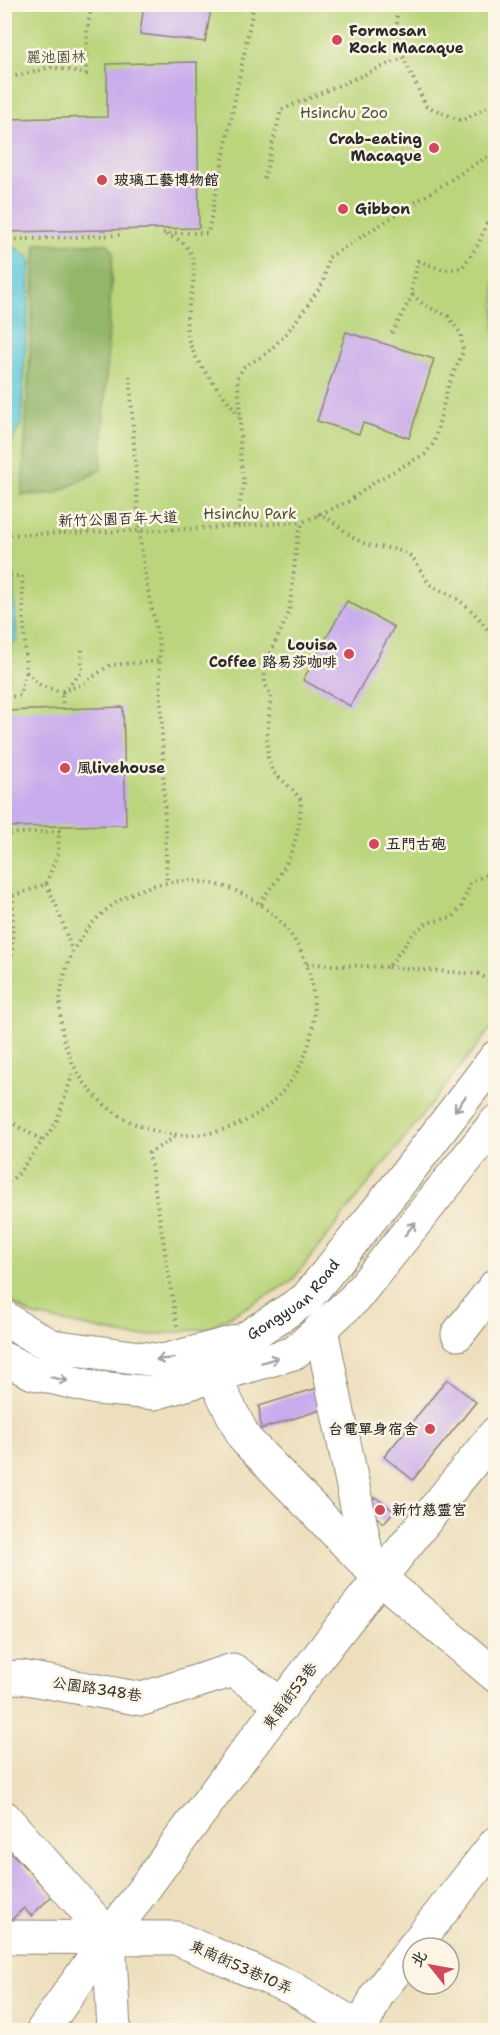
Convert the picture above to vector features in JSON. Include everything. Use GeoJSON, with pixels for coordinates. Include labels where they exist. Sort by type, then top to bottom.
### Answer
{"type":"FeatureCollection","features":[{"type":"Feature","properties":{"kind":"street","name":"Gongyuan Road"},"geometry":{"type":"LineString","coordinates":[[4,1359],[33,1373],[96,1388],[155,1393],[209,1364],[306,1299],[394,1190],[495,1057]]}},
{"type":"Feature","properties":{"kind":"street","name":"Gongyuan Road"},"geometry":{"type":"LineString","coordinates":[[10,1326],[52,1346],[163,1361],[209,1364],[294,1353],[354,1299],[495,1122]]}},
{"type":"Feature","properties":{"kind":"street"},"geometry":{"type":"LineString","coordinates":[[458,1334],[495,1285]]}},
{"type":"Feature","properties":{"kind":"street"},"geometry":{"type":"LineString","coordinates":[[321,1329],[374,1572]]}},
{"type":"Feature","properties":{"kind":"street"},"geometry":{"type":"LineString","coordinates":[[209,1364],[245,1439],[374,1572],[495,1676]]}},
{"type":"Feature","properties":{"kind":"street","name":"東南街53巷"},"geometry":{"type":"LineString","coordinates":[[43,2031],[109,1936],[283,1705],[374,1572],[495,1434]]}},
{"type":"Feature","properties":{"kind":"street","name":"公園路348巷"},"geometry":{"type":"LineString","coordinates":[[4,1678],[21,1677],[142,1699],[233,1670],[283,1705]]}},
{"type":"Feature","properties":{"kind":"street"},"geometry":{"type":"LineString","coordinates":[[4,1818],[109,1936],[114,2031]]}},
{"type":"Feature","properties":{"kind":"street"},"geometry":{"type":"LineString","coordinates":[[422,1936],[495,1842]]}},
{"type":"Feature","properties":{"kind":"street","name":"東南街53巷10弄"},"geometry":{"type":"LineString","coordinates":[[4,1937],[176,1938],[294,1989],[361,2030]]}},
{"type":"Feature","properties":{"kind":"street"},"geometry":{"type":"LineString","coordinates":[[361,2030],[377,1995],[401,1964]]}},
{"type":"Feature","properties":{"kind":"path"},"geometry":{"type":"LineString","coordinates":[[4,79],[52,67],[86,74],[87,30],[92,4]]}},
{"type":"Feature","properties":{"kind":"path"},"geometry":{"type":"LineString","coordinates":[[240,416],[198,362],[187,336],[188,305],[194,274],[193,257],[183,242],[163,233],[208,233],[254,4]]}},
{"type":"Feature","properties":{"kind":"path"},"geometry":{"type":"LineString","coordinates":[[397,4],[397,43],[426,106],[462,121],[495,102]]}},
{"type":"Feature","properties":{"kind":"path"},"geometry":{"type":"LineString","coordinates":[[264,179],[281,110],[403,58]]}},
{"type":"Feature","properties":{"kind":"path"},"geometry":{"type":"LineString","coordinates":[[236,526],[244,483],[240,452],[237,378],[244,367],[266,354],[286,334],[323,283],[328,258],[495,151]]}},
{"type":"Feature","properties":{"kind":"path"},"geometry":{"type":"LineString","coordinates":[[261,904],[266,891],[281,874],[293,846],[301,816],[301,800],[273,772],[268,758],[267,737],[271,696],[265,684],[264,666],[289,613],[298,534],[303,522],[349,501],[378,480],[425,454],[434,443],[448,386],[463,352],[461,334],[448,316],[424,305],[411,293],[418,261],[444,270],[462,268],[478,245],[487,223],[495,216]]}},
{"type":"Feature","properties":{"kind":"path"},"geometry":{"type":"LineString","coordinates":[[4,240],[120,235]]}},
{"type":"Feature","properties":{"kind":"path"},"geometry":{"type":"LineString","coordinates":[[393,333],[413,294]]}},
{"type":"Feature","properties":{"kind":"path"},"geometry":{"type":"LineString","coordinates":[[130,376],[139,530],[146,582],[159,643],[167,881]]}},
{"type":"Feature","properties":{"kind":"path"},"geometry":{"type":"LineString","coordinates":[[318,514],[330,519],[350,536],[368,546],[395,548],[411,556],[433,586],[456,598],[474,613],[495,643]]}},
{"type":"Feature","properties":{"kind":"path","name":"新竹公園百年大道"},"geometry":{"type":"LineString","coordinates":[[4,535],[303,522]]}},
{"type":"Feature","properties":{"kind":"path"},"geometry":{"type":"LineString","coordinates":[[4,576],[22,576],[26,672],[20,694],[4,698]]}},
{"type":"Feature","properties":{"kind":"path"},"geometry":{"type":"LineString","coordinates":[[63,709],[62,692],[82,672],[82,646]]}},
{"type":"Feature","properties":{"kind":"path"},"geometry":{"type":"LineString","coordinates":[[26,672],[40,686],[62,692],[84,683],[110,665],[160,661]]}},
{"type":"Feature","properties":{"kind":"path"},"geometry":{"type":"LineString","coordinates":[[4,834],[59,831],[58,853],[46,884],[57,907],[72,951]]}},
{"type":"Feature","properties":{"kind":"path"},"geometry":{"type":"LineString","coordinates":[[388,967],[415,932],[427,923],[453,917],[462,906],[470,884],[495,870]]}},
{"type":"Feature","properties":{"kind":"path"},"geometry":{"type":"LineString","coordinates":[[167,881],[208,881],[246,894],[282,920],[305,957],[315,1000],[310,1044],[291,1084],[259,1114],[219,1133],[175,1136],[132,1125],[99,1102],[74,1070],[61,1031],[60,990],[72,951],[96,918],[104,912],[129,894],[167,881]]}},
{"type":"Feature","properties":{"kind":"path"},"geometry":{"type":"LineString","coordinates":[[4,973],[12,958],[14,896],[46,884]]}},
{"type":"Feature","properties":{"kind":"path"},"geometry":{"type":"LineString","coordinates":[[307,964],[478,974],[495,983]]}},
{"type":"Feature","properties":{"kind":"path"},"geometry":{"type":"LineString","coordinates":[[4,1186],[18,1174],[56,1123],[74,1070]]}},
{"type":"Feature","properties":{"kind":"path"},"geometry":{"type":"LineString","coordinates":[[4,1119],[43,1141]]}},
{"type":"Feature","properties":{"kind":"path"},"geometry":{"type":"LineString","coordinates":[[175,1136],[149,1153],[177,1327]]}},
{"type":"Feature","properties":{"kind":"green space","name":"Hsinchu Park"},"geometry":{"type":"Polygon","coordinates":[[[4,5],[495,5],[495,1023],[291,1282],[209,1328],[135,1337],[31,1315],[5,1298],[4,5]]]}},
{"type":"Feature","properties":{"kind":"green space"},"geometry":{"type":"Polygon","coordinates":[[[36,244],[108,244],[113,251],[101,470],[56,493],[22,495],[36,244]]]}},
{"type":"Feature","properties":{"kind":"water"},"geometry":{"type":"Polygon","coordinates":[[[13,246],[31,259],[21,424],[8,448],[8,492],[17,641],[11,644],[9,681],[5,682],[4,253],[13,246]]]}},
{"type":"Feature","properties":{"kind":"building"},"geometry":{"type":"Polygon","coordinates":[[[144,4],[212,4],[205,42],[140,34],[144,4]]]}},
{"type":"Feature","properties":{"kind":"building","name":"玻璃工藝博物館"},"geometry":{"type":"Polygon","coordinates":[[[197,62],[199,228],[6,232],[4,119],[107,117],[107,64],[197,62]]]}},
{"type":"Feature","properties":{"kind":"building"},"geometry":{"type":"Polygon","coordinates":[[[346,332],[434,359],[409,438],[363,423],[359,434],[317,421],[346,332]]]}},
{"type":"Feature","properties":{"kind":"building","name":"Louisa Coffee 路易莎咖啡"},"geometry":{"type":"Polygon","coordinates":[[[347,601],[394,627],[350,706],[303,680],[347,601]]]}},
{"type":"Feature","properties":{"kind":"building","name":"風livehouse"},"geometry":{"type":"Polygon","coordinates":[[[123,707],[126,825],[4,827],[4,711],[123,707]]]}},
{"type":"Feature","properties":{"kind":"building","name":"台電單身宿舍"},"geometry":{"type":"Polygon","coordinates":[[[447,1379],[476,1402],[413,1480],[384,1457],[447,1379]]]}},
{"type":"Feature","properties":{"kind":"building"},"geometry":{"type":"Polygon","coordinates":[[[324,1386],[330,1407],[261,1429],[259,1406],[324,1386]]]}},
{"type":"Feature","properties":{"kind":"building","name":"新竹慈靈宮"},"geometry":{"type":"Polygon","coordinates":[[[375,1497],[394,1511],[384,1523],[366,1509],[375,1497]]]}},
{"type":"Feature","properties":{"kind":"building"},"geometry":{"type":"Polygon","coordinates":[[[5,1846],[52,1896],[31,1916],[24,1908],[6,1925],[5,1846]]]}},
{"type":"Feature","properties":{"kind":"place","name":"Formosan Rock Macaque"},"geometry":{"type":"Point","coordinates":[337,40]}},
{"type":"Feature","properties":{"kind":"place","name":"Crab-eating Macaque"},"geometry":{"type":"Point","coordinates":[434,148]}},
{"type":"Feature","properties":{"kind":"place","name":"玻璃工藝博物館"},"geometry":{"type":"Point","coordinates":[102,180]}},
{"type":"Feature","properties":{"kind":"place","name":"Gibbon"},"geometry":{"type":"Point","coordinates":[343,209]}},
{"type":"Feature","properties":{"kind":"place","name":"Louisa Coffee 路易莎咖啡"},"geometry":{"type":"Point","coordinates":[349,654]}},
{"type":"Feature","properties":{"kind":"place","name":"風livehouse"},"geometry":{"type":"Point","coordinates":[65,768]}},
{"type":"Feature","properties":{"kind":"place","name":"五門古砲"},"geometry":{"type":"Point","coordinates":[374,844]}},
{"type":"Feature","properties":{"kind":"place","name":"台電單身宿舍"},"geometry":{"type":"Point","coordinates":[430,1429]}},
{"type":"Feature","properties":{"kind":"place","name":"新竹慈靈宮"},"geometry":{"type":"Point","coordinates":[380,1510]}},
{"type":"Feature","properties":{"kind":"park label","name":"麗池園林"},"geometry":{"type":"Point","coordinates":[56,57]}},
{"type":"Feature","properties":{"kind":"park label","name":"Hsinchu Zoo"},"geometry":{"type":"Point","coordinates":[344,113]}}]}
